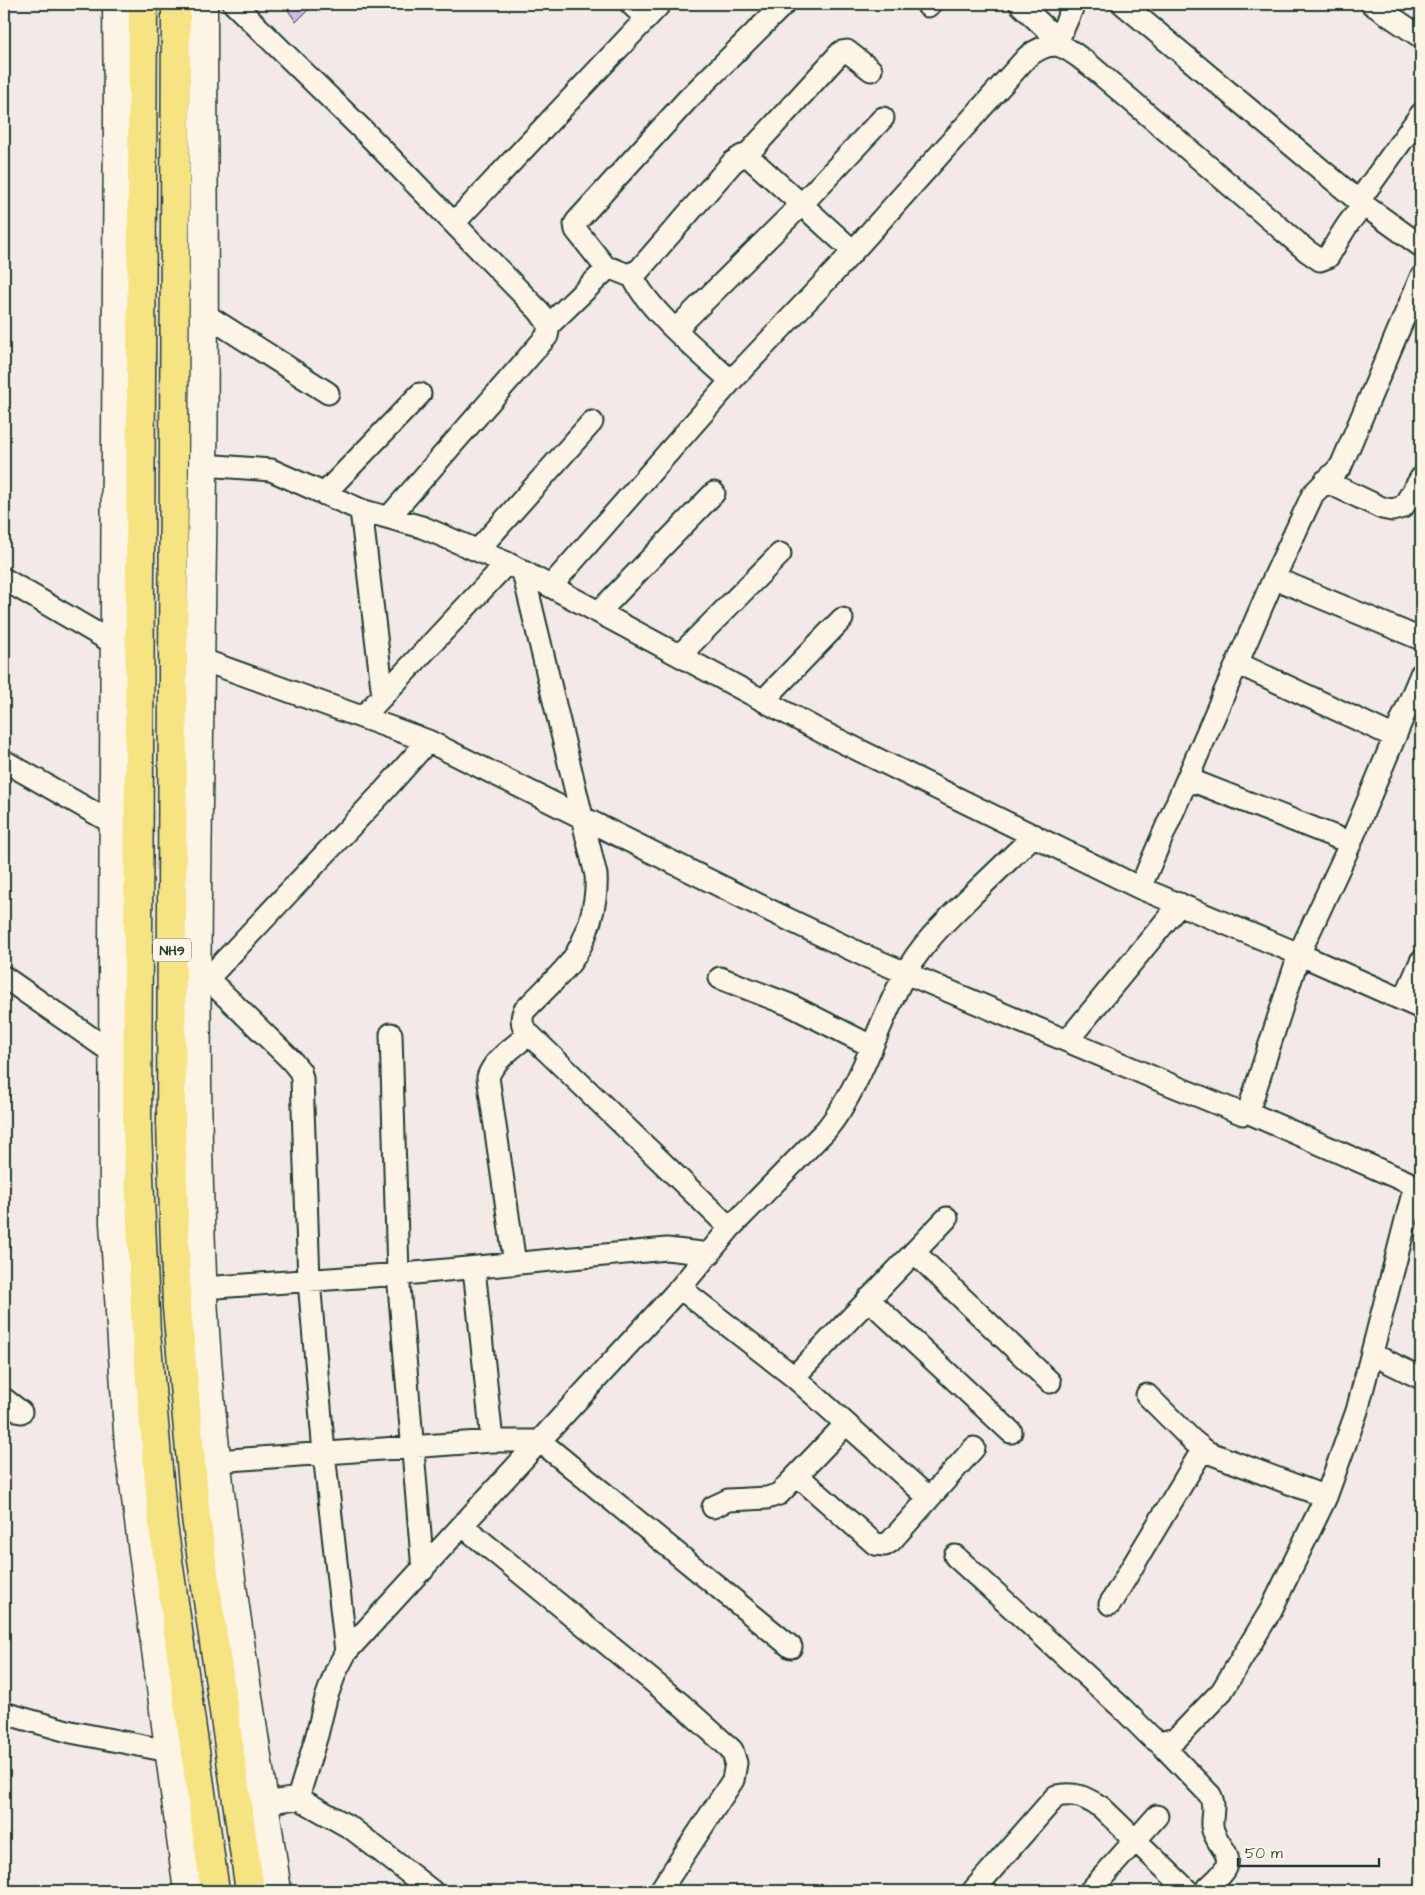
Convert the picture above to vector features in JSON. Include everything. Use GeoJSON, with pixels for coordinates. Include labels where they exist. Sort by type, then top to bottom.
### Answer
{"type":"FeatureCollection","features":[{"type":"Feature","properties":{"kind":"highway","name":"NH9"},"geometry":{"type":"LineString","coordinates":[[143,4],[137,1131],[146,1333],[163,1525],[215,1891]]}},
{"type":"Feature","properties":{"kind":"highway","name":"NH9"},"geometry":{"type":"LineString","coordinates":[[176,4],[171,1123],[177,1308],[196,1518],[250,1891]]}},
{"type":"Feature","properties":{"kind":"main road"},"geometry":{"type":"LineString","coordinates":[[117,4],[114,1222],[123,1372],[130,1446],[188,1891]]}},
{"type":"Feature","properties":{"kind":"main road"},"geometry":{"type":"LineString","coordinates":[[203,4],[203,465],[200,659],[202,985],[198,1156],[203,1288],[216,1461],[238,1628],[277,1891]]}},
{"type":"Feature","properties":{"kind":"street"},"geometry":{"type":"LineString","coordinates":[[234,4],[454,223],[539,311],[549,325]]}},
{"type":"Feature","properties":{"kind":"street"},"geometry":{"type":"LineString","coordinates":[[454,223],[653,11],[631,4]]}},
{"type":"Feature","properties":{"kind":"street"},"geometry":{"type":"LineString","coordinates":[[607,269],[576,230],[575,224],[577,221],[687,100],[784,4]]}},
{"type":"Feature","properties":{"kind":"street"},"geometry":{"type":"LineString","coordinates":[[1020,4],[1064,48],[1091,66],[1320,260],[1328,257],[1360,205],[1421,114]]}},
{"type":"Feature","properties":{"kind":"street"},"geometry":{"type":"LineString","coordinates":[[551,586],[731,381],[853,251],[1028,57],[1040,48],[1057,42],[1074,4]]}},
{"type":"Feature","properties":{"kind":"street"},"geometry":{"type":"LineString","coordinates":[[1123,4],[1360,205],[1368,208],[1421,246]]}},
{"type":"Feature","properties":{"kind":"street"},"geometry":{"type":"LineString","coordinates":[[1372,4],[1421,37]]}},
{"type":"Feature","properties":{"kind":"street"},"geometry":{"type":"LineString","coordinates":[[745,157],[841,52],[847,51],[871,70]]}},
{"type":"Feature","properties":{"kind":"street"},"geometry":{"type":"LineString","coordinates":[[676,329],[802,204],[883,118]]}},
{"type":"Feature","properties":{"kind":"street"},"geometry":{"type":"LineString","coordinates":[[389,517],[547,336],[549,325],[607,269],[613,268],[624,274],[632,275],[639,270],[733,162],[740,157],[750,158],[853,251]]}},
{"type":"Feature","properties":{"kind":"street"},"geometry":{"type":"LineString","coordinates":[[632,275],[641,292],[676,329],[731,381]]}},
{"type":"Feature","properties":{"kind":"street"},"geometry":{"type":"LineString","coordinates":[[1140,888],[1274,578],[1313,494],[1341,466],[1421,276]]}},
{"type":"Feature","properties":{"kind":"street"},"geometry":{"type":"LineString","coordinates":[[203,313],[328,392]]}},
{"type":"Feature","properties":{"kind":"street"},"geometry":{"type":"LineString","coordinates":[[324,494],[420,394]]}},
{"type":"Feature","properties":{"kind":"street"},"geometry":{"type":"LineString","coordinates":[[478,550],[592,422]]}},
{"type":"Feature","properties":{"kind":"street"},"geometry":{"type":"LineString","coordinates":[[203,465],[271,470],[361,510],[422,527],[478,550],[551,586],[822,732],[1140,888],[1299,954],[1412,1004],[1421,962]]}},
{"type":"Feature","properties":{"kind":"street"},"geometry":{"type":"LineString","coordinates":[[1325,482],[1382,508],[1392,510],[1403,507],[1421,478]]}},
{"type":"Feature","properties":{"kind":"street"},"geometry":{"type":"LineString","coordinates":[[599,612],[714,493]]}},
{"type":"Feature","properties":{"kind":"street"},"geometry":{"type":"LineString","coordinates":[[361,510],[383,696]]}},
{"type":"Feature","properties":{"kind":"street"},"geometry":{"type":"LineString","coordinates":[[680,655],[780,554]]}},
{"type":"Feature","properties":{"kind":"street"},"geometry":{"type":"LineString","coordinates":[[363,717],[515,568]]}},
{"type":"Feature","properties":{"kind":"street"},"geometry":{"type":"LineString","coordinates":[[515,568],[596,875],[596,901],[582,941],[570,963],[524,1011],[521,1018],[522,1025],[529,1034],[730,1228]]}},
{"type":"Feature","properties":{"kind":"street"},"geometry":{"type":"LineString","coordinates":[[1274,578],[1421,639]]}},
{"type":"Feature","properties":{"kind":"street"},"geometry":{"type":"LineString","coordinates":[[4,579],[115,644]]}},
{"type":"Feature","properties":{"kind":"street"},"geometry":{"type":"LineString","coordinates":[[764,700],[842,618]]}},
{"type":"Feature","properties":{"kind":"street"},"geometry":{"type":"LineString","coordinates":[[200,659],[428,741],[773,912],[905,973],[1241,1113],[1247,1112],[1418,1187],[1357,1411],[1326,1497],[1271,1610],[1222,1691],[1176,1740],[1160,1743]]}},
{"type":"Feature","properties":{"kind":"street"},"geometry":{"type":"LineString","coordinates":[[1237,663],[1395,737]]}},
{"type":"Feature","properties":{"kind":"street"},"geometry":{"type":"LineString","coordinates":[[1247,1112],[1299,954],[1351,842],[1421,674]]}},
{"type":"Feature","properties":{"kind":"street"},"geometry":{"type":"LineString","coordinates":[[346,1652],[324,1453],[309,1281],[304,1092],[300,1071],[291,1060],[202,985],[383,792],[428,741]]}},
{"type":"Feature","properties":{"kind":"street"},"geometry":{"type":"LineString","coordinates":[[4,761],[114,824]]}},
{"type":"Feature","properties":{"kind":"street"},"geometry":{"type":"LineString","coordinates":[[1188,779],[1351,842]]}},
{"type":"Feature","properties":{"kind":"street"},"geometry":{"type":"LineString","coordinates":[[298,1798],[326,1698],[346,1652],[680,1288],[730,1228],[835,1118],[851,1092],[905,973],[926,943],[1034,835]]}},
{"type":"Feature","properties":{"kind":"street"},"geometry":{"type":"LineString","coordinates":[[1067,1041],[1180,904]]}},
{"type":"Feature","properties":{"kind":"street"},"geometry":{"type":"LineString","coordinates":[[4,977],[113,1053]]}},
{"type":"Feature","properties":{"kind":"street"},"geometry":{"type":"LineString","coordinates":[[720,978],[790,1006],[871,1046]]}},
{"type":"Feature","properties":{"kind":"street"},"geometry":{"type":"LineString","coordinates":[[391,1034],[398,1274],[423,1570]]}},
{"type":"Feature","properties":{"kind":"street"},"geometry":{"type":"LineString","coordinates":[[515,1264],[488,1077],[498,1061],[529,1034]]}},
{"type":"Feature","properties":{"kind":"street"},"geometry":{"type":"LineString","coordinates":[[794,1377],[947,1218]]}},
{"type":"Feature","properties":{"kind":"street"},"geometry":{"type":"LineString","coordinates":[[203,1288],[474,1268],[667,1249],[710,1254]]}},
{"type":"Feature","properties":{"kind":"street"},"geometry":{"type":"LineString","coordinates":[[914,1252],[1050,1382]]}},
{"type":"Feature","properties":{"kind":"street"},"geometry":{"type":"LineString","coordinates":[[474,1268],[492,1441]]}},
{"type":"Feature","properties":{"kind":"street"},"geometry":{"type":"LineString","coordinates":[[680,1288],[794,1377],[928,1498]]}},
{"type":"Feature","properties":{"kind":"street"},"geometry":{"type":"LineString","coordinates":[[868,1299],[1011,1432]]}},
{"type":"Feature","properties":{"kind":"street"},"geometry":{"type":"LineString","coordinates":[[1372,1354],[1421,1378]]}},
{"type":"Feature","properties":{"kind":"street"},"geometry":{"type":"LineString","coordinates":[[1147,1395],[1203,1449],[1214,1456],[1326,1497]]}},
{"type":"Feature","properties":{"kind":"street"},"geometry":{"type":"LineString","coordinates":[[4,1399],[21,1412]]}},
{"type":"Feature","properties":{"kind":"street"},"geometry":{"type":"LineString","coordinates":[[713,1507],[728,1500],[774,1496],[846,1424]]}},
{"type":"Feature","properties":{"kind":"street"},"geometry":{"type":"LineString","coordinates":[[216,1461],[492,1441],[540,1441],[791,1647]]}},
{"type":"Feature","properties":{"kind":"street"},"geometry":{"type":"LineString","coordinates":[[797,1475],[875,1544],[880,1546],[891,1541],[974,1448]]}},
{"type":"Feature","properties":{"kind":"street"},"geometry":{"type":"LineString","coordinates":[[1110,1604],[1203,1449]]}},
{"type":"Feature","properties":{"kind":"street"},"geometry":{"type":"LineString","coordinates":[[463,1526],[683,1706],[732,1750],[736,1763],[732,1780],[660,1891]]}},
{"type":"Feature","properties":{"kind":"street"},"geometry":{"type":"LineString","coordinates":[[956,1556],[1122,1708],[1151,1737],[1160,1743],[1210,1795],[1214,1802],[1212,1827],[1229,1860],[1227,1868],[1204,1891]]}},
{"type":"Feature","properties":{"kind":"street"},"geometry":{"type":"LineString","coordinates":[[4,1713],[71,1732],[169,1751]]}},
{"type":"Feature","properties":{"kind":"street"},"geometry":{"type":"LineString","coordinates":[[973,1891],[1056,1796],[1069,1794],[1085,1797],[1101,1807],[1188,1891]]}},
{"type":"Feature","properties":{"kind":"street"},"geometry":{"type":"LineString","coordinates":[[264,1803],[298,1798],[351,1828],[432,1891]]}},
{"type":"Feature","properties":{"kind":"street"},"geometry":{"type":"LineString","coordinates":[[1090,1891],[1157,1816]]}},
{"type":"Feature","properties":{"kind":"building"},"geometry":{"type":"Polygon","coordinates":[[[284,4],[314,4],[296,22],[284,4]]]}}]}
